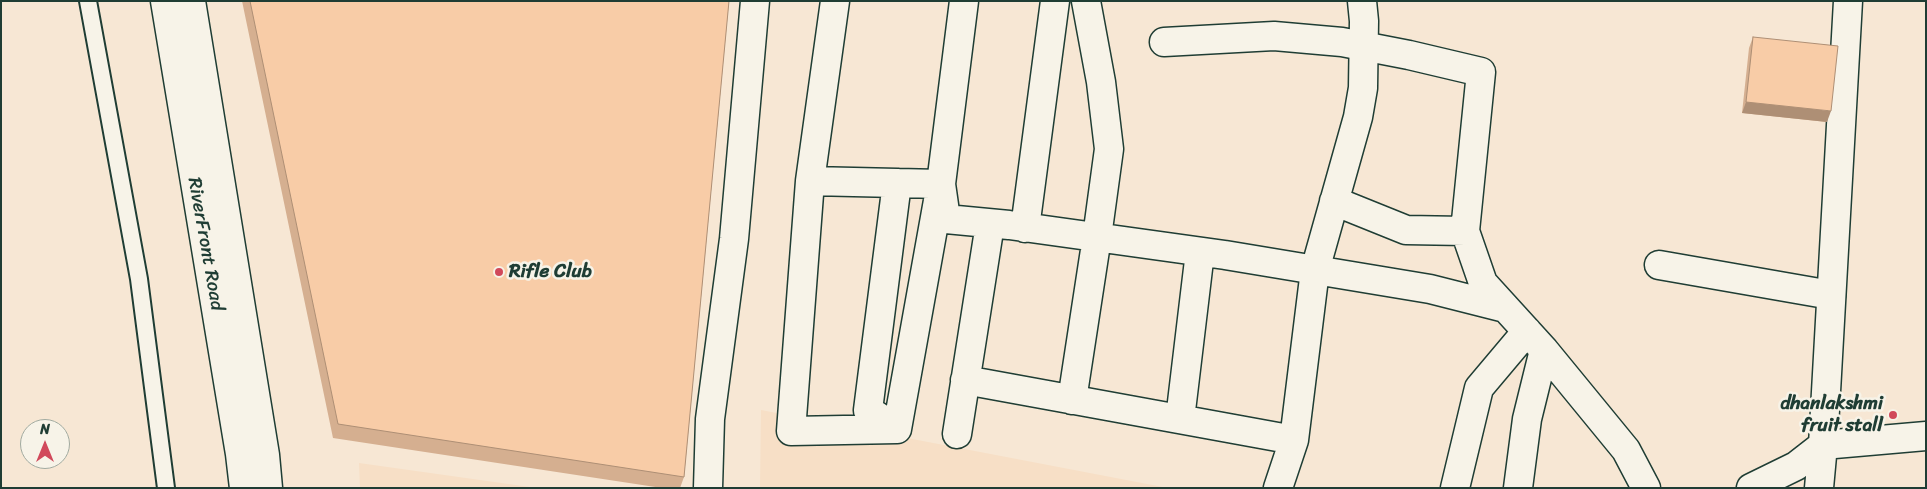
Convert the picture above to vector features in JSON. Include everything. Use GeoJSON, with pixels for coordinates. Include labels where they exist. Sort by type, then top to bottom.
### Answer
{"type":"FeatureCollection","features":[{"type":"Feature","properties":{"kind":"street","name":"RiverFront Road"},"geometry":{"type":"LineString","coordinates":[[165,1],[244,488]]}},
{"type":"Feature","properties":{"kind":"street","name":"RiverFront Road"},"geometry":{"type":"LineString","coordinates":[[191,1],[264,445],[268,488]]}},
{"type":"Feature","properties":{"kind":"street"},"geometry":{"type":"LineString","coordinates":[[708,488],[710,418],[734,239],[755,1]]}},
{"type":"Feature","properties":{"kind":"street"},"geometry":{"type":"LineString","coordinates":[[835,1],[810,181],[791,431],[897,429]]}},
{"type":"Feature","properties":{"kind":"street"},"geometry":{"type":"LineString","coordinates":[[897,429],[942,184],[964,1]]}},
{"type":"Feature","properties":{"kind":"street"},"geometry":{"type":"LineString","coordinates":[[1026,228],[1055,1]]}},
{"type":"Feature","properties":{"kind":"street"},"geometry":{"type":"LineString","coordinates":[[1072,400],[1109,149],[1101,82],[1086,1]]}},
{"type":"Feature","properties":{"kind":"street"},"geometry":{"type":"LineString","coordinates":[[1278,488],[1294,440],[1314,270],[1328,228],[1358,117],[1363,88],[1364,21],[1362,1]]}},
{"type":"Feature","properties":{"kind":"street"},"geometry":{"type":"LineString","coordinates":[[1819,488],[1848,1]]}},
{"type":"Feature","properties":{"kind":"street"},"geometry":{"type":"LineString","coordinates":[[1164,42],[1274,36],[1342,42],[1481,72],[1465,231],[1483,283],[1536,341],[1626,450],[1646,488]]}},
{"type":"Feature","properties":{"kind":"street"},"geometry":{"type":"LineString","coordinates":[[810,181],[942,184]]}},
{"type":"Feature","properties":{"kind":"street"},"geometry":{"type":"LineString","coordinates":[[897,183],[868,410],[897,429]]}},
{"type":"Feature","properties":{"kind":"street"},"geometry":{"type":"LineString","coordinates":[[942,184],[946,219],[1200,252],[1314,270],[1430,289],[1505,308]]}},
{"type":"Feature","properties":{"kind":"street"},"geometry":{"type":"LineString","coordinates":[[1334,201],[1406,230],[1465,231]]}},
{"type":"Feature","properties":{"kind":"street"},"geometry":{"type":"LineString","coordinates":[[957,434],[990,224]]}},
{"type":"Feature","properties":{"kind":"street"},"geometry":{"type":"LineString","coordinates":[[1180,419],[1200,252]]}},
{"type":"Feature","properties":{"kind":"street"},"geometry":{"type":"LineString","coordinates":[[1659,265],[1831,295]]}},
{"type":"Feature","properties":{"kind":"street"},"geometry":{"type":"LineString","coordinates":[[1456,488],[1479,388],[1536,341]]}},
{"type":"Feature","properties":{"kind":"street"},"geometry":{"type":"LineString","coordinates":[[1518,488],[1536,341]]}},
{"type":"Feature","properties":{"kind":"street"},"geometry":{"type":"LineString","coordinates":[[965,380],[1294,440]]}},
{"type":"Feature","properties":{"kind":"street"},"geometry":{"type":"LineString","coordinates":[[1751,488],[1796,466],[1823,445],[1926,436]]}},
{"type":"Feature","properties":{"kind":"lane"},"geometry":{"type":"LineString","coordinates":[[88,1],[139,279],[166,488]]}},
{"type":"Feature","properties":{"kind":"shaded area"},"geometry":{"type":"Polygon","coordinates":[[[761,410],[1168,488],[760,488],[761,410]]]}},
{"type":"Feature","properties":{"kind":"shaded area"},"geometry":{"type":"Polygon","coordinates":[[[359,463],[537,488],[360,488],[359,463]]]}},
{"type":"Feature","properties":{"kind":"building","name":"Rifle Club"},"geometry":{"type":"Polygon","coordinates":[[[250,1],[729,1],[684,477],[338,424],[250,1]]]}},
{"type":"Feature","properties":{"kind":"building"},"geometry":{"type":"Polygon","coordinates":[[[1753,37],[1838,46],[1831,111],[1746,102],[1753,37]]]}},
{"type":"Feature","properties":{"kind":"place","name":"Rifle Club"},"geometry":{"type":"Point","coordinates":[499,272]}},
{"type":"Feature","properties":{"kind":"place","name":"dhanlakshmi fruit stall"},"geometry":{"type":"Point","coordinates":[1893,415]}}]}
